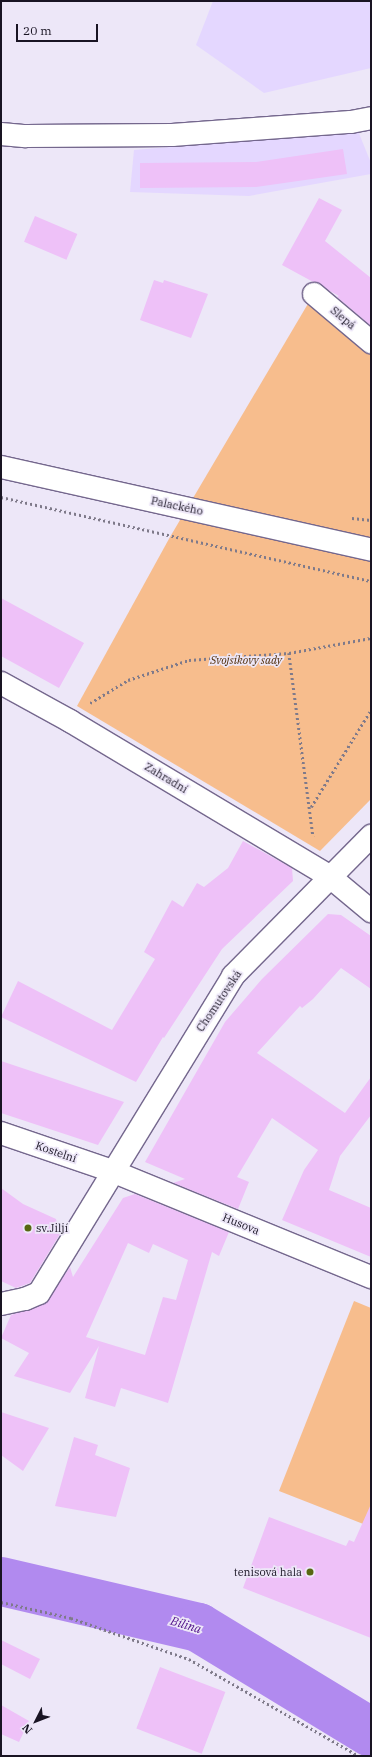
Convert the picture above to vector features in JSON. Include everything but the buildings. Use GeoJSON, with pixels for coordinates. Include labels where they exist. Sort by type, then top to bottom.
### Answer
{"type":"FeatureCollection","features":[{"type":"Feature","properties":{"kind":"street"},"geometry":{"type":"LineString","coordinates":[[1,134],[26,136],[172,135],[351,122],[371,118]]}},
{"type":"Feature","properties":{"kind":"street","name":"Slepá"},"geometry":{"type":"LineString","coordinates":[[314,294],[371,342]]}},
{"type":"Feature","properties":{"kind":"street","name":"Palackého"},"geometry":{"type":"LineString","coordinates":[[1,467],[365,547]]}},
{"type":"Feature","properties":{"kind":"street","name":"Zahradní"},"geometry":{"type":"LineString","coordinates":[[1,683],[70,721],[329,876],[371,911]]}},
{"type":"Feature","properties":{"kind":"street","name":"Chomutovská"},"geometry":{"type":"LineString","coordinates":[[1,1304],[25,1299],[39,1293],[112,1171],[233,976],[329,876],[371,836]]}},
{"type":"Feature","properties":{"kind":"street","name":"Kostelní"},"geometry":{"type":"LineString","coordinates":[[1,1133],[112,1171]]}},
{"type":"Feature","properties":{"kind":"street","name":"Husova"},"geometry":{"type":"LineString","coordinates":[[112,1171],[371,1277]]}},
{"type":"Feature","properties":{"kind":"path"},"geometry":{"type":"LineString","coordinates":[[1,497],[371,580]]}},
{"type":"Feature","properties":{"kind":"path"},"geometry":{"type":"LineString","coordinates":[[70,721],[96,698],[128,680],[189,660],[288,653],[371,638]]}},
{"type":"Feature","properties":{"kind":"path"},"geometry":{"type":"LineString","coordinates":[[288,653],[311,808],[313,842]]}},
{"type":"Feature","properties":{"kind":"path"},"geometry":{"type":"LineString","coordinates":[[311,808],[371,710]]}},
{"type":"Feature","properties":{"kind":"path"},"geometry":{"type":"LineString","coordinates":[[1,1602],[71,1618],[189,1659],[359,1756]]}},
{"type":"Feature","properties":{"kind":"shaded area"},"geometry":{"type":"Polygon","coordinates":[[[213,1],[371,1],[371,68],[264,93],[196,45],[213,1]]]}},
{"type":"Feature","properties":{"kind":"shaded area"},"geometry":{"type":"Polygon","coordinates":[[[358,131],[371,163],[371,174],[249,196],[130,192],[134,150],[358,131]]]}},
{"type":"Feature","properties":{"kind":"green space","name":"Svojsíkovy sady"},"geometry":{"type":"Polygon","coordinates":[[[309,302],[371,355],[371,799],[320,851],[77,706],[170,537],[309,302]]]}},
{"type":"Feature","properties":{"kind":"green space"},"geometry":{"type":"Polygon","coordinates":[[[354,1301],[371,1308],[371,1527],[279,1491],[354,1301]]]}},
{"type":"Feature","properties":{"kind":"waterway","name":"Bílina"},"geometry":{"type":"LineString","coordinates":[[1,1581],[198,1627],[371,1732]]}},
{"type":"Feature","properties":{"kind":"place","name":"sv.Jiljí"},"geometry":{"type":"Point","coordinates":[28,1228]}},
{"type":"Feature","properties":{"kind":"place","name":"tenisová hala"},"geometry":{"type":"Point","coordinates":[310,1572]}}]}
